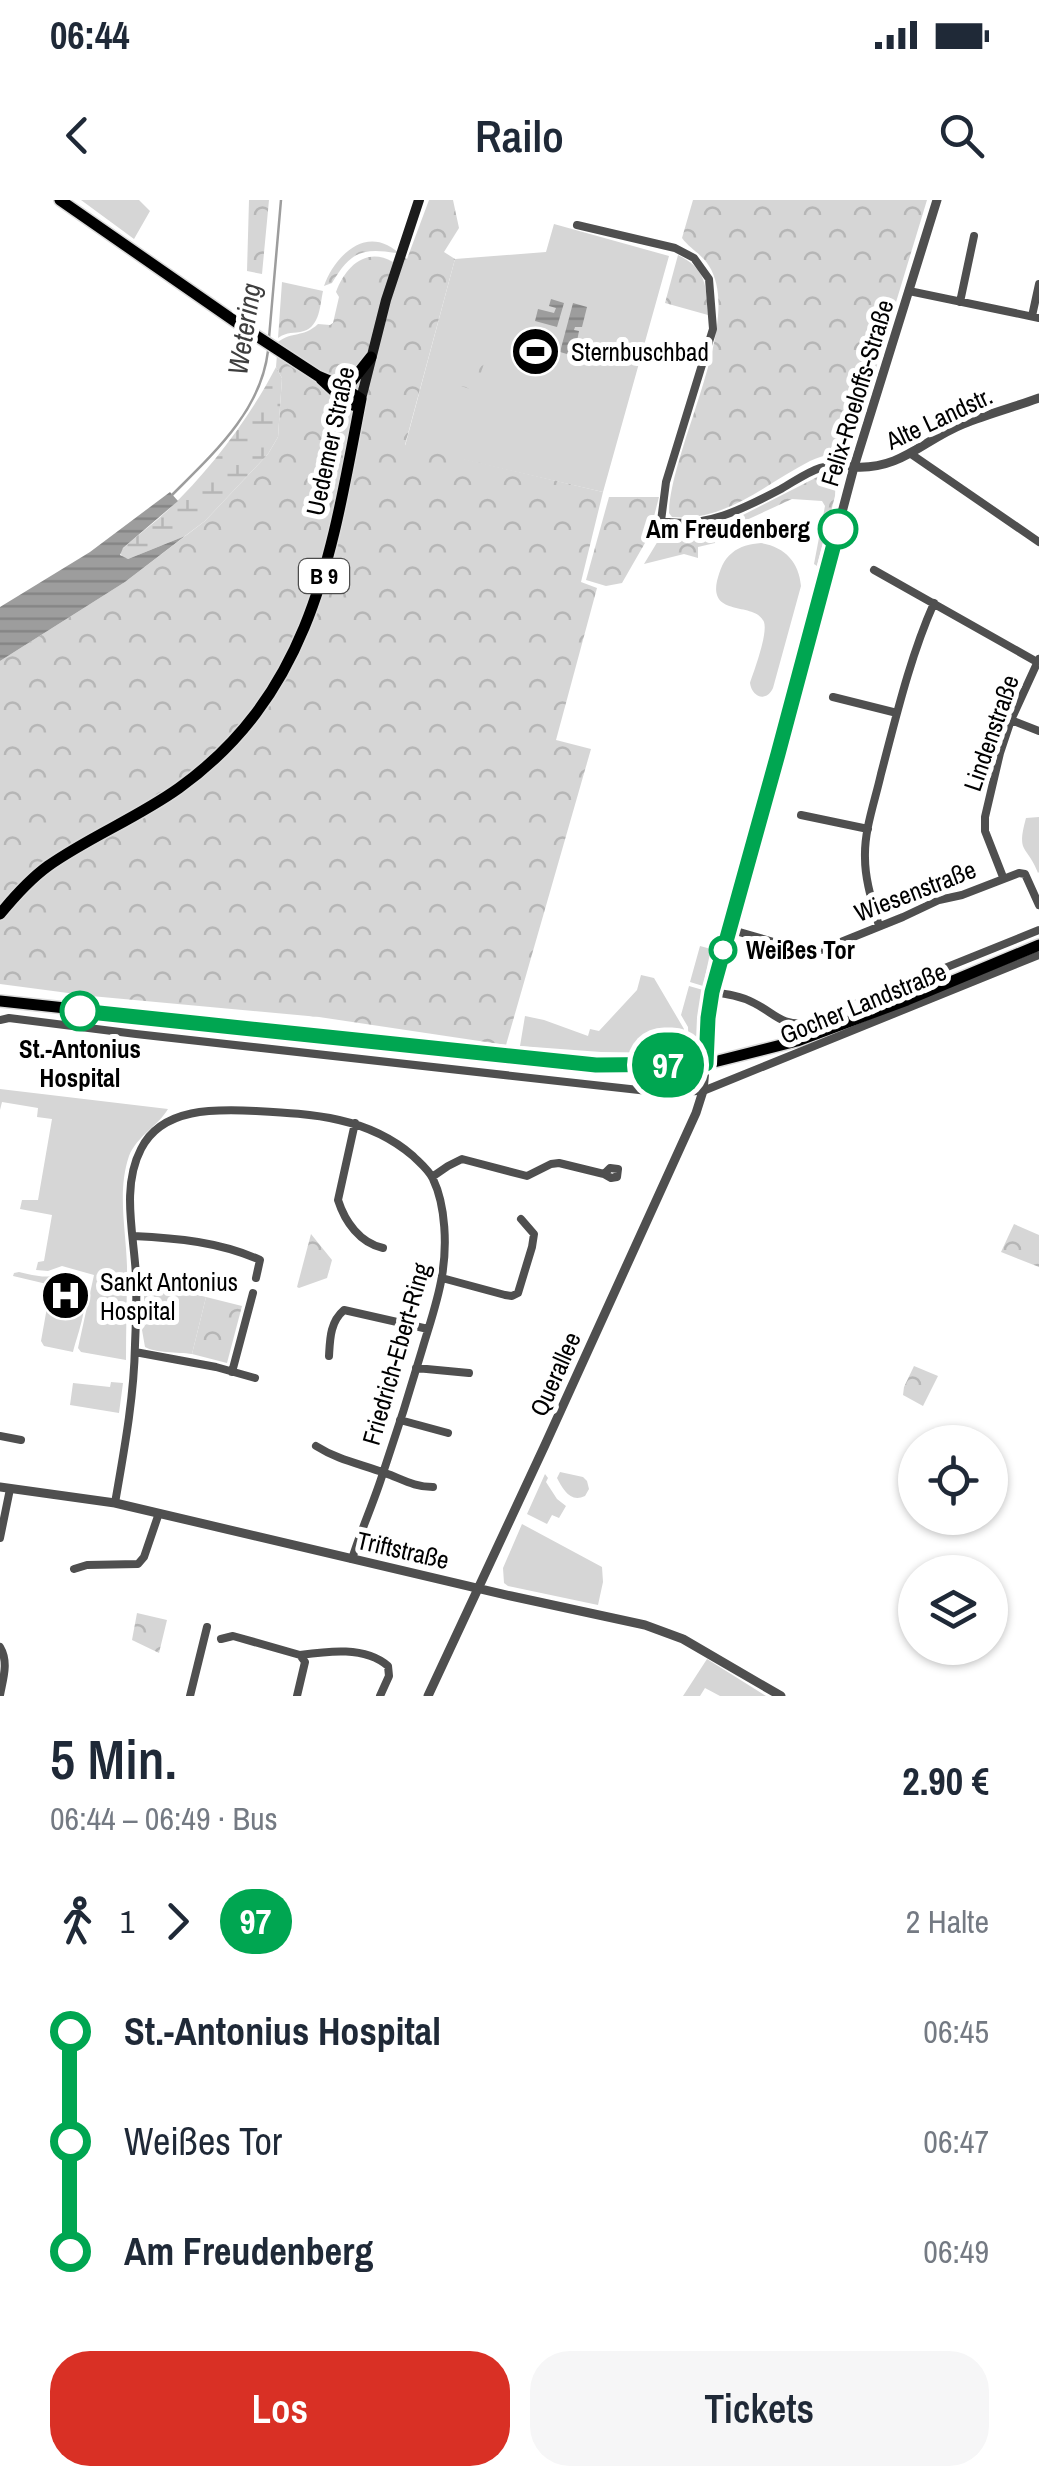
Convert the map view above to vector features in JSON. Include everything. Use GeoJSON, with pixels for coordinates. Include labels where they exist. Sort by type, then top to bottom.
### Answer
{"type":"FeatureCollection","features":[{"type":"Feature","properties":{"kind":"main road"},"geometry":{"type":"LineString","coordinates":[[60,200],[360,403]]}},
{"type":"Feature","properties":{"kind":"main road","name":"Uedemer Straße"},"geometry":{"type":"LineString","coordinates":[[0,914],[52,863],[138,816],[182,786],[223,749],[260,706],[292,656],[322,582],[370,358],[419,200]]}},
{"type":"Feature","properties":{"kind":"main road"},"geometry":{"type":"LineString","coordinates":[[337,384],[352,381],[370,358]]}},
{"type":"Feature","properties":{"kind":"main road"},"geometry":{"type":"LineString","coordinates":[[318,376],[344,400],[360,403]]}},
{"type":"Feature","properties":{"kind":"main road","name":"Gocher Landstraße"},"geometry":{"type":"LineString","coordinates":[[7,1002],[596,1065],[706,1064],[797,1041],[1039,946]]}},
{"type":"Feature","properties":{"kind":"main road"},"geometry":{"type":"LineString","coordinates":[[0,992],[7,1002]]}},
{"type":"Feature","properties":{"kind":"street","name":"Felix-Roeloffs-Straße"},"geometry":{"type":"LineString","coordinates":[[706,1064],[712,992],[854,467],[937,200]]}},
{"type":"Feature","properties":{"kind":"street"},"geometry":{"type":"LineString","coordinates":[[578,225],[675,248],[694,258],[709,280],[713,329],[666,482],[661,521],[681,524],[720,518],[814,470],[831,464],[854,467]]}},
{"type":"Feature","properties":{"kind":"street"},"geometry":{"type":"LineString","coordinates":[[960,302],[974,236]]}},
{"type":"Feature","properties":{"kind":"street"},"geometry":{"type":"LineString","coordinates":[[909,291],[1035,317],[1039,284]]}},
{"type":"Feature","properties":{"kind":"street","name":"Alte Landstr."},"geometry":{"type":"LineString","coordinates":[[854,467],[882,466],[964,424],[1039,398]]}},
{"type":"Feature","properties":{"kind":"street"},"geometry":{"type":"LineString","coordinates":[[912,454],[1039,542]]}},
{"type":"Feature","properties":{"kind":"street"},"geometry":{"type":"LineString","coordinates":[[874,570],[1038,660]]}},
{"type":"Feature","properties":{"kind":"street"},"geometry":{"type":"LineString","coordinates":[[880,926],[866,876],[868,829],[897,713],[934,602]]}},
{"type":"Feature","properties":{"kind":"street","name":"Lindenstraße"},"geometry":{"type":"LineString","coordinates":[[1003,877],[985,831],[985,816],[1011,720],[1038,660]]}},
{"type":"Feature","properties":{"kind":"street"},"geometry":{"type":"LineString","coordinates":[[834,697],[897,713]]}},
{"type":"Feature","properties":{"kind":"street"},"geometry":{"type":"LineString","coordinates":[[1011,720],[1039,731]]}},
{"type":"Feature","properties":{"kind":"street"},"geometry":{"type":"LineString","coordinates":[[800,816],[868,829]]}},
{"type":"Feature","properties":{"kind":"street","name":"Wiesenstraße"},"geometry":{"type":"LineString","coordinates":[[729,929],[801,950],[821,950],[940,900],[1019,873],[1025,874],[1039,905]]}},
{"type":"Feature","properties":{"kind":"street","name":"Gocher Landstraße"},"geometry":{"type":"LineString","coordinates":[[712,992],[754,1003],[786,1023],[808,1023],[1039,930]]}},
{"type":"Feature","properties":{"kind":"street","name":"Gocher Landstraße"},"geometry":{"type":"LineString","coordinates":[[702,1095],[1039,955]]}},
{"type":"Feature","properties":{"kind":"street"},"geometry":{"type":"LineString","coordinates":[[0,1020],[702,1095]]}},
{"type":"Feature","properties":{"kind":"street","name":"Querallee"},"geometry":{"type":"LineString","coordinates":[[428,1696],[702,1095],[706,1064]]}},
{"type":"Feature","properties":{"kind":"street"},"geometry":{"type":"LineString","coordinates":[[114,1503],[135,1352],[136,1281],[130,1188],[142,1147],[164,1124],[192,1112],[210,1110],[325,1116],[355,1123],[386,1137],[432,1177],[462,1160],[527,1176],[558,1163],[604,1174]]}},
{"type":"Feature","properties":{"kind":"street"},"geometry":{"type":"LineString","coordinates":[[355,1123],[338,1200],[364,1242],[383,1248]]}},
{"type":"Feature","properties":{"kind":"street","name":"Friedrich-Ebert-Ring"},"geometry":{"type":"LineString","coordinates":[[352,1559],[384,1472],[442,1278],[443,1219],[432,1177]]}},
{"type":"Feature","properties":{"kind":"street"},"geometry":{"type":"LineString","coordinates":[[442,1278],[505,1295],[518,1293],[534,1234],[521,1219]]}},
{"type":"Feature","properties":{"kind":"street"},"geometry":{"type":"LineString","coordinates":[[133,1236],[223,1246],[248,1254],[260,1260],[256,1278]]}},
{"type":"Feature","properties":{"kind":"street"},"geometry":{"type":"LineString","coordinates":[[232,1372],[252,1293]]}},
{"type":"Feature","properties":{"kind":"street"},"geometry":{"type":"LineString","coordinates":[[329,1356],[332,1327],[344,1310],[428,1330]]}},
{"type":"Feature","properties":{"kind":"street"},"geometry":{"type":"LineString","coordinates":[[135,1352],[255,1378]]}},
{"type":"Feature","properties":{"kind":"street"},"geometry":{"type":"LineString","coordinates":[[416,1368],[469,1373]]}},
{"type":"Feature","properties":{"kind":"street"},"geometry":{"type":"LineString","coordinates":[[400,1420],[448,1433]]}},
{"type":"Feature","properties":{"kind":"street"},"geometry":{"type":"LineString","coordinates":[[0,1436],[21,1440]]}},
{"type":"Feature","properties":{"kind":"street"},"geometry":{"type":"LineString","coordinates":[[316,1446],[333,1457],[415,1486],[432,1487]]}},
{"type":"Feature","properties":{"kind":"street"},"geometry":{"type":"LineString","coordinates":[[0,1538],[5,1488]]}},
{"type":"Feature","properties":{"kind":"street","name":"Triftstraße"},"geometry":{"type":"LineString","coordinates":[[5,1488],[159,1512],[617,1618],[683,1639],[780,1696]]}},
{"type":"Feature","properties":{"kind":"street"},"geometry":{"type":"LineString","coordinates":[[74,1569],[138,1564],[159,1512]]}},
{"type":"Feature","properties":{"kind":"street"},"geometry":{"type":"LineString","coordinates":[[190,1696],[206,1627]]}},
{"type":"Feature","properties":{"kind":"street"},"geometry":{"type":"LineString","coordinates":[[222,1639],[232,1636],[300,1655],[341,1651],[381,1660],[388,1666],[389,1676],[380,1696]]}},
{"type":"Feature","properties":{"kind":"street"},"geometry":{"type":"LineString","coordinates":[[0,1647],[5,1670],[0,1695]]}},
{"type":"Feature","properties":{"kind":"street"},"geometry":{"type":"LineString","coordinates":[[297,1696],[305,1662],[300,1655]]}},
{"type":"Feature","properties":{"kind":"green space"},"geometry":{"type":"Polygon","coordinates":[[[81,200],[139,200],[150,211],[134,239],[81,200]]]}},
{"type":"Feature","properties":{"kind":"green space"},"geometry":{"type":"Polygon","coordinates":[[[249,200],[269,200],[262,274],[247,271],[249,200]]]}},
{"type":"Feature","properties":{"kind":"green space"},"geometry":{"type":"Polygon","coordinates":[[[429,200],[453,200],[459,228],[444,252],[455,259],[405,445],[603,492],[581,582],[597,588],[556,740],[591,749],[506,1045],[319,1017],[0,984],[0,661],[125,582],[205,521],[268,454],[278,437],[282,378],[276,367],[278,342],[318,324],[333,323],[339,297],[336,292],[351,267],[374,256],[393,262],[396,253],[358,254],[332,283],[324,286],[340,259],[356,245],[376,242],[390,246],[407,259],[429,200]]]}},
{"type":"Feature","properties":{"kind":"green space"},"geometry":{"type":"Polygon","coordinates":[[[693,200],[927,200],[853,444],[810,461],[728,508],[692,517],[672,517],[669,513],[673,486],[718,319],[717,290],[709,266],[682,238],[693,200]]]}},
{"type":"Feature","properties":{"kind":"green space","name":"Sternbuschbad"},"geometry":{"type":"Polygon","coordinates":[[[554,224],[669,256],[603,492],[405,446],[455,259],[546,252],[554,224]]]}},
{"type":"Feature","properties":{"kind":"green space"},"geometry":{"type":"Polygon","coordinates":[[[678,255],[700,272],[708,315],[665,303],[678,255]]]}},
{"type":"Feature","properties":{"kind":"green space"},"geometry":{"type":"Polygon","coordinates":[[[282,282],[323,291],[313,325],[278,338],[282,282]]]}},
{"type":"Feature","properties":{"kind":"green space"},"geometry":{"type":"Polygon","coordinates":[[[463,356],[484,363],[476,391],[458,385],[463,356]]]}},
{"type":"Feature","properties":{"kind":"green space"},"geometry":{"type":"Polygon","coordinates":[[[276,367],[282,378],[278,437],[268,454],[205,521],[185,536],[128,559],[122,557],[120,551],[167,511],[213,461],[254,406],[276,367]]]}},
{"type":"Feature","properties":{"kind":"green space"},"geometry":{"type":"Polygon","coordinates":[[[825,473],[836,473],[835,496],[817,566],[814,564],[825,506],[822,501],[792,499],[716,534],[715,543],[698,547],[698,558],[684,554],[644,564],[664,531],[716,525],[741,516],[825,473]]]}},
{"type":"Feature","properties":{"kind":"green space"},"geometry":{"type":"Polygon","coordinates":[[[609,497],[659,497],[649,536],[622,583],[606,586],[586,580],[609,497]]]}},
{"type":"Feature","properties":{"kind":"green space"},"geometry":{"type":"Polygon","coordinates":[[[761,543],[789,557],[801,586],[773,688],[764,697],[754,692],[750,683],[764,622],[752,612],[726,605],[716,593],[719,573],[729,556],[742,547],[761,543]]]}},
{"type":"Feature","properties":{"kind":"green space"},"geometry":{"type":"Polygon","coordinates":[[[1039,817],[1038,873],[1022,838],[1026,818],[1039,817]]]}},
{"type":"Feature","properties":{"kind":"green space"},"geometry":{"type":"Polygon","coordinates":[[[700,946],[711,949],[703,986],[690,982],[700,946]]]}},
{"type":"Feature","properties":{"kind":"green space"},"geometry":{"type":"Polygon","coordinates":[[[641,975],[654,978],[684,1029],[684,1053],[520,1046],[525,1016],[588,1036],[590,1029],[599,1031],[637,990],[641,975]]]}},
{"type":"Feature","properties":{"kind":"green space"},"geometry":{"type":"Polygon","coordinates":[[[689,986],[703,990],[695,1049],[689,1053],[688,1027],[681,1015],[689,986]]]}},
{"type":"Feature","properties":{"kind":"green space"},"geometry":{"type":"Polygon","coordinates":[[[0,1089],[168,1109],[133,1149],[125,1169],[126,1360],[81,1352],[78,1348],[94,1275],[62,1266],[36,1270],[38,1262],[44,1261],[52,1215],[20,1209],[22,1200],[38,1200],[52,1119],[37,1117],[38,1108],[2,1102],[0,1110],[0,1089]]]}},
{"type":"Feature","properties":{"kind":"green space"},"geometry":{"type":"Polygon","coordinates":[[[1014,1224],[1039,1235],[1039,1267],[1001,1252],[1014,1224]]]}},
{"type":"Feature","properties":{"kind":"green space"},"geometry":{"type":"Polygon","coordinates":[[[311,1234],[332,1260],[327,1278],[299,1288],[297,1287],[311,1234]]]}},
{"type":"Feature","properties":{"kind":"green space"},"geometry":{"type":"Polygon","coordinates":[[[19,1272],[67,1274],[83,1286],[84,1307],[73,1352],[44,1346],[41,1341],[51,1285],[13,1276],[19,1272]]]}},
{"type":"Feature","properties":{"kind":"green space"},"geometry":{"type":"Polygon","coordinates":[[[142,1281],[206,1297],[192,1354],[145,1347],[142,1281]]]}},
{"type":"Feature","properties":{"kind":"green space"},"geometry":{"type":"Polygon","coordinates":[[[206,1297],[242,1306],[227,1363],[192,1354],[206,1297]]]}},
{"type":"Feature","properties":{"kind":"green space"},"geometry":{"type":"Polygon","coordinates":[[[914,1366],[938,1376],[923,1406],[903,1395],[914,1366]]]}},
{"type":"Feature","properties":{"kind":"green space"},"geometry":{"type":"Polygon","coordinates":[[[111,1382],[123,1383],[119,1413],[70,1405],[73,1383],[110,1387],[111,1382]]]}},
{"type":"Feature","properties":{"kind":"green space"},"geometry":{"type":"Polygon","coordinates":[[[560,1472],[583,1477],[589,1489],[585,1496],[575,1498],[568,1494],[557,1478],[560,1472]]]}},
{"type":"Feature","properties":{"kind":"green space"},"geometry":{"type":"Polygon","coordinates":[[[545,1474],[557,1499],[566,1506],[559,1518],[552,1515],[547,1524],[527,1514],[545,1474]]]}},
{"type":"Feature","properties":{"kind":"green space"},"geometry":{"type":"Polygon","coordinates":[[[522,1524],[602,1567],[598,1605],[504,1583],[503,1568],[522,1524]]]}},
{"type":"Feature","properties":{"kind":"green space"},"geometry":{"type":"Polygon","coordinates":[[[137,1613],[167,1620],[159,1653],[132,1640],[137,1613]]]}},
{"type":"Feature","properties":{"kind":"green space"},"geometry":{"type":"Polygon","coordinates":[[[707,1659],[766,1696],[720,1696],[705,1688],[700,1696],[683,1696],[707,1659]]]}},
{"type":"Feature","properties":{"kind":"shaded area"},"geometry":{"type":"Polygon","coordinates":[[[551,299],[564,303],[557,327],[535,321],[538,309],[554,313],[556,308],[549,306],[551,299]]]}},
{"type":"Feature","properties":{"kind":"shaded area"},"geometry":{"type":"Polygon","coordinates":[[[573,303],[587,307],[582,327],[574,330],[579,331],[574,356],[560,352],[573,303]]]}},
{"type":"Feature","properties":{"kind":"shaded area"},"geometry":{"type":"Polygon","coordinates":[[[170,492],[178,501],[123,548],[120,555],[128,559],[185,536],[125,582],[0,661],[0,607],[90,552],[170,492]]]}},
{"type":"Feature","properties":{"kind":"waterway","name":"Wetering"},"geometry":{"type":"LineString","coordinates":[[269,338],[281,200]]}},
{"type":"Feature","properties":{"kind":"waterway","name":"Wetering"},"geometry":{"type":"LineString","coordinates":[[172,495],[233,430],[256,393],[268,351]]}},
{"type":"Feature","properties":{"kind":"bus line","name":"97"},"geometry":{"type":"LineString","coordinates":[[80,1011],[596,1065],[706,1064],[712,992],[838,529]]}},
{"type":"Feature","properties":{"kind":"place","name":"Sternbuschbad"},"geometry":{"type":"Point","coordinates":[536,352]}},
{"type":"Feature","properties":{"kind":"place","name":"Am Freudenberg"},"geometry":{"type":"Point","coordinates":[838,529]}},
{"type":"Feature","properties":{"kind":"place","name":"Weißes Tor"},"geometry":{"type":"Point","coordinates":[723,950]}},
{"type":"Feature","properties":{"kind":"place","name":"St.-Antonius Hospital"},"geometry":{"type":"Point","coordinates":[80,1011]}},
{"type":"Feature","properties":{"kind":"place","name":"Sankt Antonius Hospital"},"geometry":{"type":"Point","coordinates":[65,1296]}}]}
